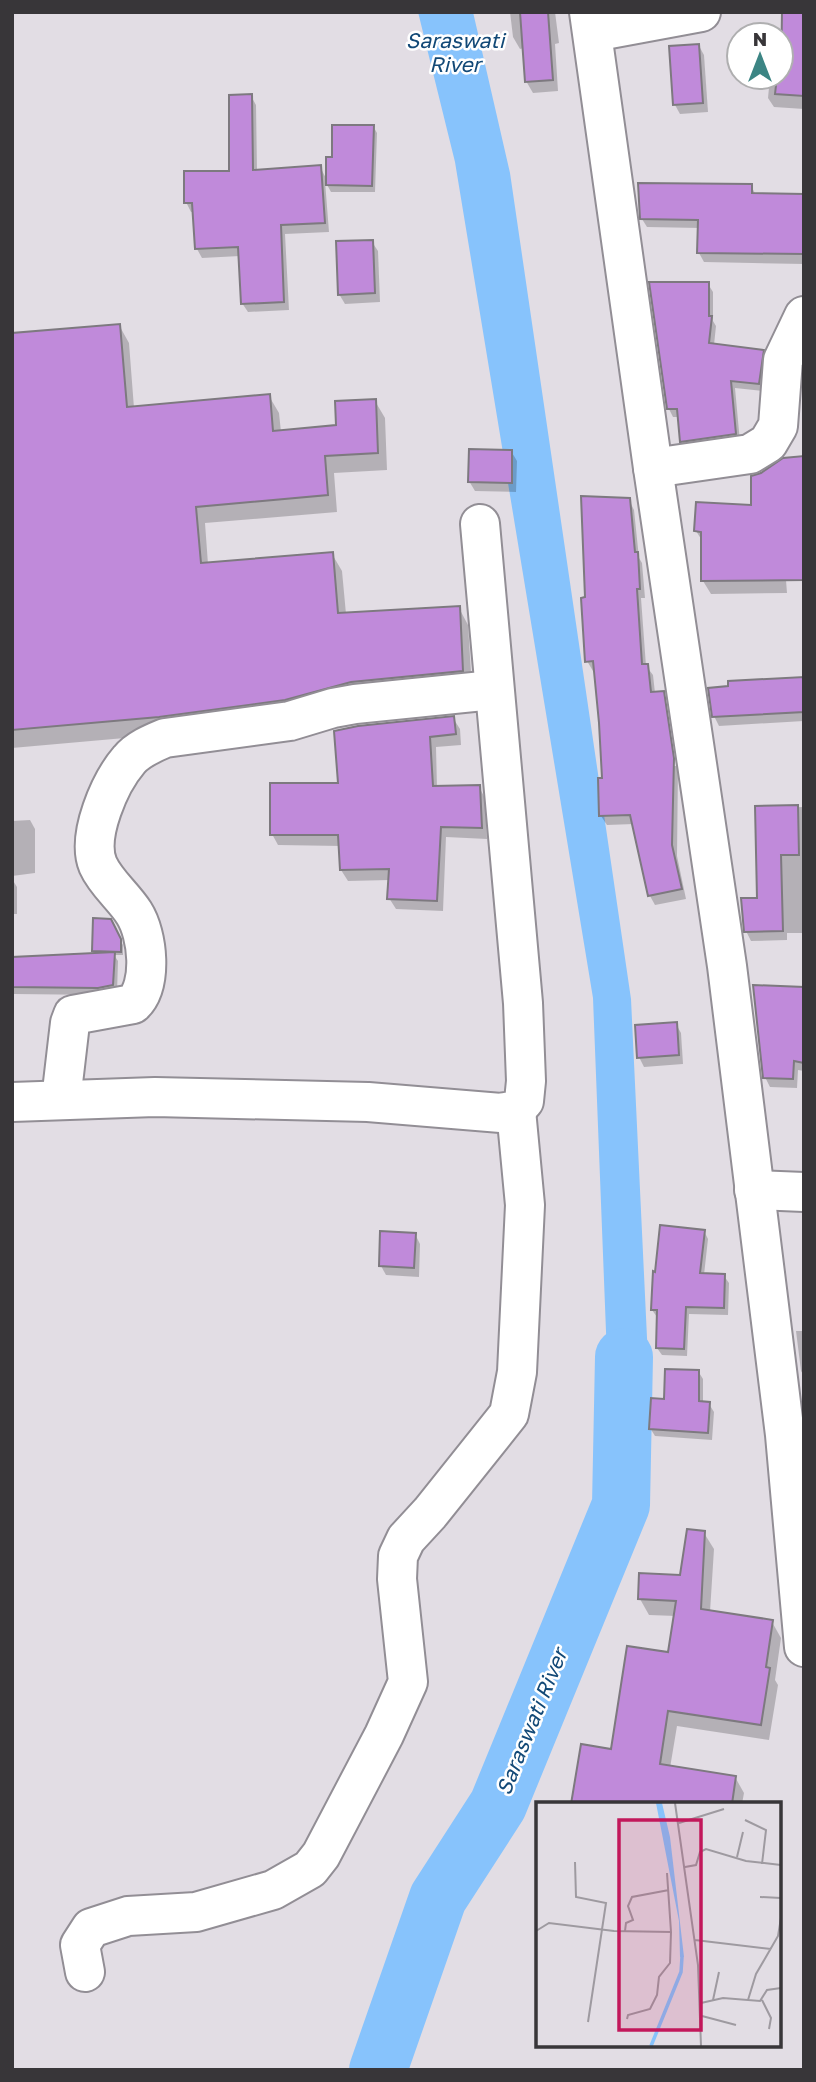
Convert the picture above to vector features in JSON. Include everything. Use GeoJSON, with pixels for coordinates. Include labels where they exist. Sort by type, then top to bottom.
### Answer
{"type":"FeatureCollection","features":[{"type":"Feature","properties":{"kind":"street"},"geometry":{"type":"LineString","coordinates":[[701,12],[591,22],[653,468],[725,952],[785,1435],[804,1647]]}},
{"type":"Feature","properties":{"kind":"street"},"geometry":{"type":"LineString","coordinates":[[653,468],[750,454],[768,443],[778,426],[783,360],[804,316]]}},
{"type":"Feature","properties":{"kind":"street"},"geometry":{"type":"LineString","coordinates":[[12,1102],[155,1097],[369,1102],[501,1113],[516,1111],[524,1101],[526,1081],[523,1003],[480,524]]}},
{"type":"Feature","properties":{"kind":"street"},"geometry":{"type":"LineString","coordinates":[[61,1100],[73,1015],[133,1004],[143,989],[146,971],[142,928],[134,912],[98,865],[95,849],[97,828],[111,785],[130,758],[165,738],[290,721],[355,704],[493,691]]}},
{"type":"Feature","properties":{"kind":"street"},"geometry":{"type":"LineString","coordinates":[[85,1972],[80,1945],[91,1928],[128,1916],[196,1912],[273,1890],[310,1870],[321,1855],[384,1735],[408,1682],[397,1579],[398,1556],[406,1538],[430,1513],[509,1413],[517,1372],[525,1205],[516,1111]]}},
{"type":"Feature","properties":{"kind":"street"},"geometry":{"type":"LineString","coordinates":[[754,1190],[804,1192]]}},
{"type":"Feature","properties":{"kind":"water","name":"Saraswati River"},"geometry":{"type":"Polygon","coordinates":[[[418,12],[473,12],[510,173],[631,999],[648,1359],[607,1357],[593,998],[455,162],[418,12]]]}},
{"type":"Feature","properties":{"kind":"building"},"geometry":{"type":"Polygon","coordinates":[[[520,12],[548,12],[553,80],[525,82],[520,12]]]}},
{"type":"Feature","properties":{"kind":"building"},"geometry":{"type":"Polygon","coordinates":[[[782,12],[804,12],[804,96],[775,94],[775,91],[795,91],[795,21],[782,21],[782,12]]]}},
{"type":"Feature","properties":{"kind":"building"},"geometry":{"type":"Polygon","coordinates":[[[699,44],[703,103],[673,105],[669,46],[699,44]]]}},
{"type":"Feature","properties":{"kind":"building"},"geometry":{"type":"Polygon","coordinates":[[[252,94],[253,170],[321,165],[325,223],[281,225],[284,302],[241,304],[238,247],[195,249],[192,203],[184,203],[184,171],[229,171],[229,95],[252,94]]]}},
{"type":"Feature","properties":{"kind":"building"},"geometry":{"type":"Polygon","coordinates":[[[332,125],[374,125],[372,186],[326,185],[326,157],[332,157],[332,125]]]}},
{"type":"Feature","properties":{"kind":"building"},"geometry":{"type":"Polygon","coordinates":[[[638,183],[752,184],[752,193],[804,194],[804,254],[697,253],[698,220],[640,219],[638,183]]]}},
{"type":"Feature","properties":{"kind":"building"},"geometry":{"type":"Polygon","coordinates":[[[373,240],[375,293],[338,295],[336,241],[373,240]]]}},
{"type":"Feature","properties":{"kind":"building"},"geometry":{"type":"Polygon","coordinates":[[[649,282],[709,282],[709,316],[712,316],[709,343],[764,350],[759,384],[731,381],[736,434],[680,442],[677,409],[667,409],[649,282]]]}},
{"type":"Feature","properties":{"kind":"building"},"geometry":{"type":"Polygon","coordinates":[[[120,324],[127,407],[270,394],[273,431],[336,425],[335,401],[376,399],[378,453],[325,456],[328,495],[196,507],[201,563],[333,552],[338,613],[460,606],[463,671],[351,682],[285,700],[159,717],[12,730],[12,333],[120,324]]]}},
{"type":"Feature","properties":{"kind":"building"},"geometry":{"type":"Polygon","coordinates":[[[469,449],[512,450],[512,483],[468,482],[469,449]]]}},
{"type":"Feature","properties":{"kind":"building"},"geometry":{"type":"Polygon","coordinates":[[[804,456],[804,580],[701,581],[701,532],[694,531],[696,502],[751,505],[751,476],[761,473],[783,458],[804,456]]]}},
{"type":"Feature","properties":{"kind":"building"},"geometry":{"type":"Polygon","coordinates":[[[581,496],[630,498],[635,552],[638,552],[640,589],[637,589],[642,664],[648,664],[651,692],[664,691],[674,758],[672,845],[682,889],[648,896],[630,815],[599,816],[598,778],[602,778],[599,723],[593,661],[585,662],[581,598],[585,597],[581,496]]]}},
{"type":"Feature","properties":{"kind":"building"},"geometry":{"type":"Polygon","coordinates":[[[804,677],[804,712],[712,717],[708,688],[728,686],[728,681],[804,677]]]}},
{"type":"Feature","properties":{"kind":"building"},"geometry":{"type":"Polygon","coordinates":[[[454,716],[456,734],[430,737],[433,786],[480,785],[482,828],[441,827],[437,901],[387,899],[389,869],[340,870],[338,835],[270,835],[270,783],[338,783],[334,731],[454,716]]]}},
{"type":"Feature","properties":{"kind":"building"},"geometry":{"type":"Polygon","coordinates":[[[798,805],[799,855],[781,855],[783,931],[744,932],[741,898],[757,898],[755,806],[798,805]]]}},
{"type":"Feature","properties":{"kind":"building"},"geometry":{"type":"Polygon","coordinates":[[[93,918],[111,919],[121,939],[121,952],[92,951],[93,918]]]}},
{"type":"Feature","properties":{"kind":"building"},"geometry":{"type":"Polygon","coordinates":[[[115,952],[113,985],[98,988],[12,987],[12,957],[115,952]]]}},
{"type":"Feature","properties":{"kind":"building"},"geometry":{"type":"Polygon","coordinates":[[[753,985],[804,987],[804,1063],[794,1061],[793,1079],[763,1078],[753,985]]]}},
{"type":"Feature","properties":{"kind":"building"},"geometry":{"type":"Polygon","coordinates":[[[677,1022],[679,1055],[637,1058],[635,1025],[677,1022]]]}},
{"type":"Feature","properties":{"kind":"building"},"geometry":{"type":"Polygon","coordinates":[[[660,1225],[705,1230],[700,1273],[725,1274],[724,1308],[686,1307],[684,1349],[656,1348],[657,1310],[651,1310],[653,1271],[655,1272],[660,1225]]]}},
{"type":"Feature","properties":{"kind":"building"},"geometry":{"type":"Polygon","coordinates":[[[380,1231],[416,1233],[414,1268],[379,1266],[380,1231]]]}},
{"type":"Feature","properties":{"kind":"building"},"geometry":{"type":"Polygon","coordinates":[[[665,1369],[699,1370],[699,1401],[710,1402],[708,1433],[649,1429],[651,1398],[664,1399],[665,1369]]]}},
{"type":"Feature","properties":{"kind":"building"},"geometry":{"type":"Polygon","coordinates":[[[687,1529],[705,1531],[701,1609],[773,1620],[766,1667],[770,1668],[761,1725],[668,1711],[660,1764],[736,1776],[732,1802],[571,1802],[581,1744],[611,1749],[627,1646],[668,1652],[676,1601],[638,1599],[639,1573],[680,1575],[687,1529]]]}},
{"type":"Feature","properties":{"kind":"waterway","name":"Saraswati River"},"geometry":{"type":"LineString","coordinates":[[378,2070],[438,1898],[498,1805],[621,1505],[624,1357]]}}]}
